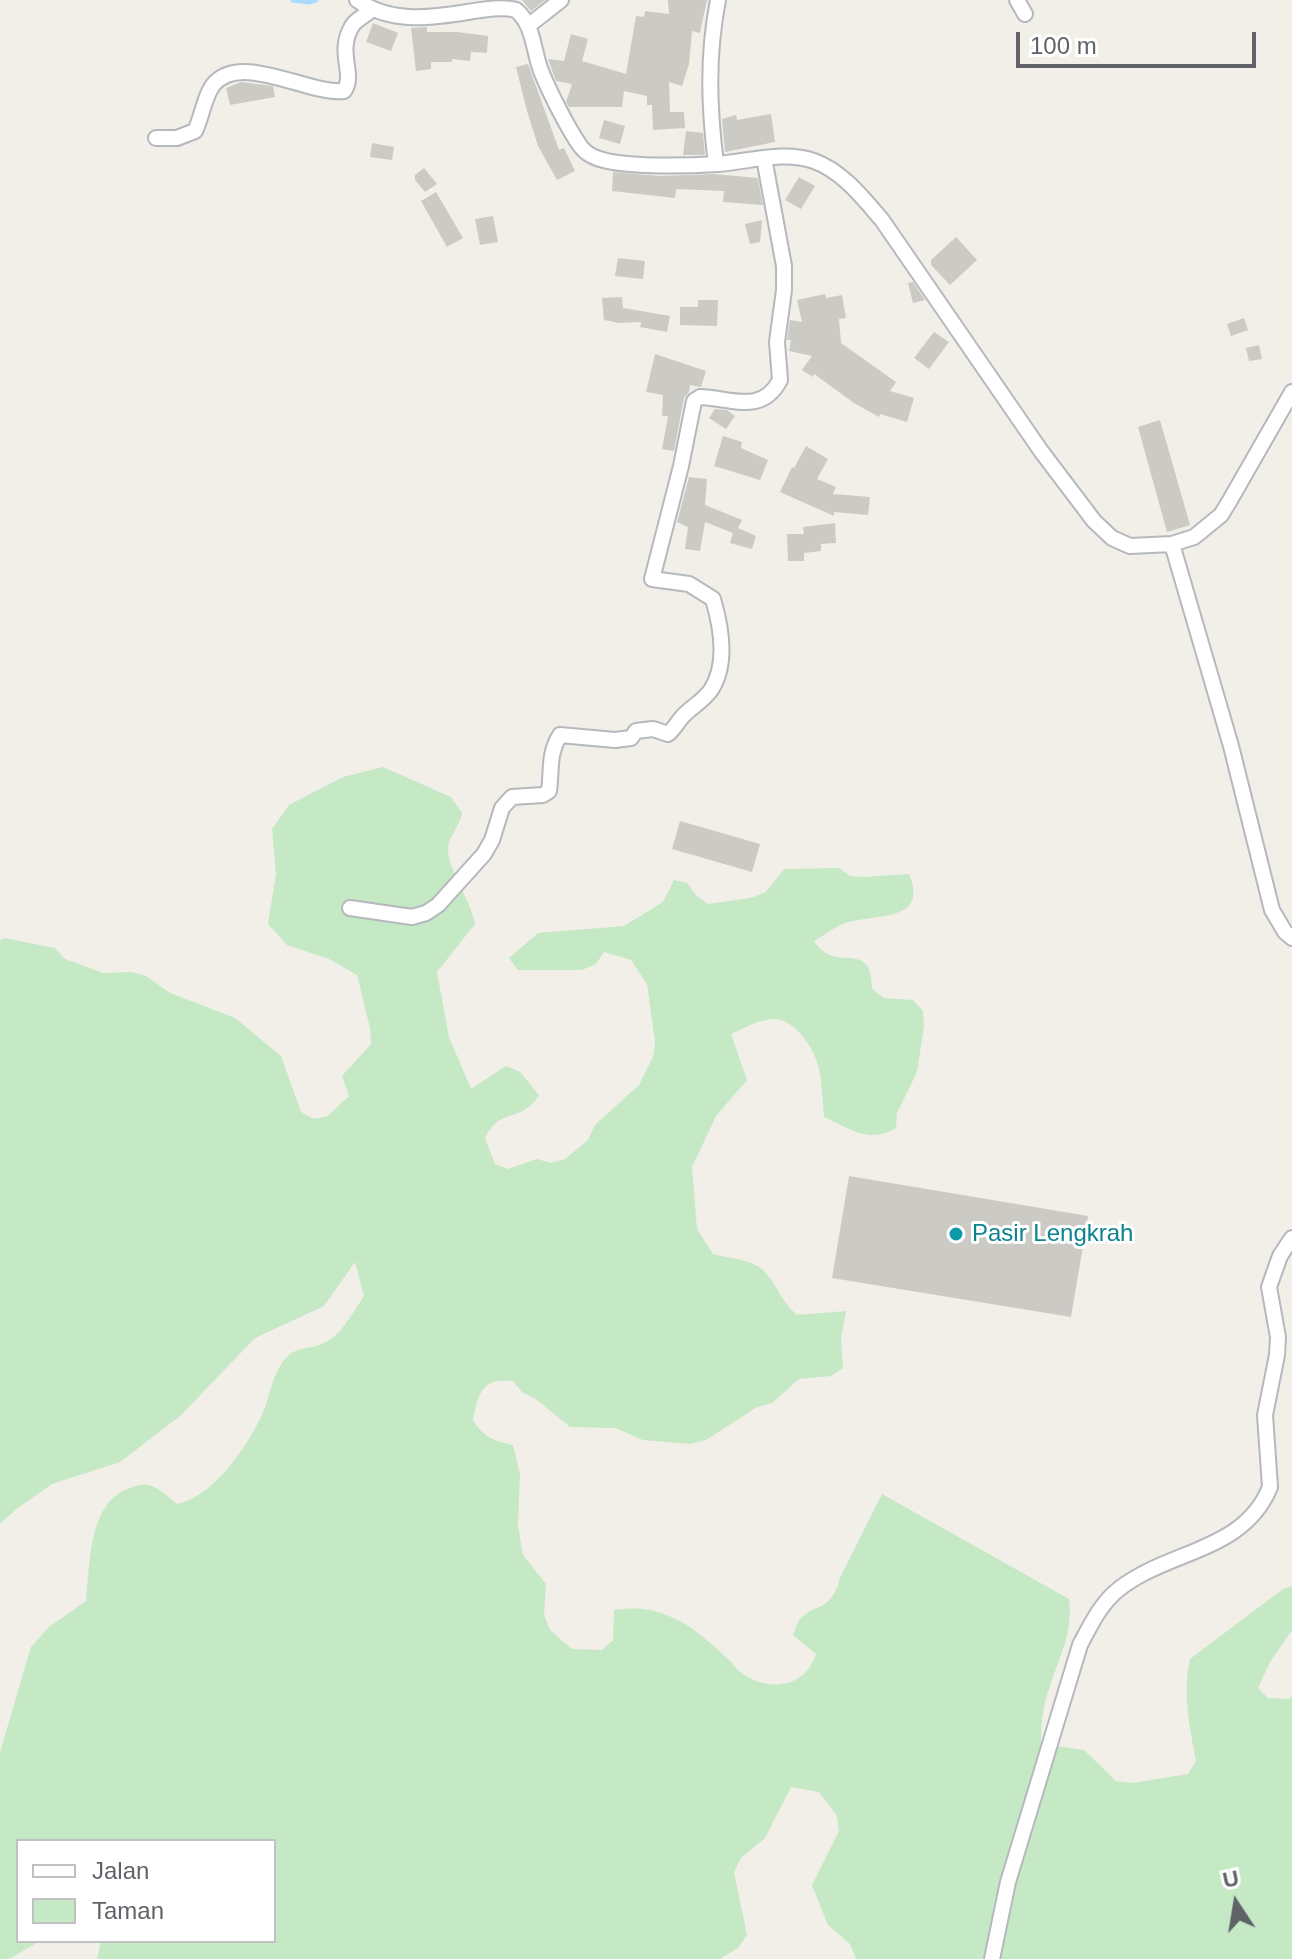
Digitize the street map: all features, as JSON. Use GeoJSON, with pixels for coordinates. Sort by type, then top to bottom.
{"type":"FeatureCollection","features":[{"type":"Feature","properties":{"kind":"street"},"geometry":{"type":"LineString","coordinates":[[357,0],[372,9],[392,14],[422,14],[473,3],[502,3],[519,13],[528,26],[541,71],[581,147],[595,158],[619,162],[716,164],[780,156],[812,160],[832,170],[882,220],[1041,451],[1094,521],[1118,543],[1144,546],[1172,544],[1194,537],[1221,515],[1292,392]]}},
{"type":"Feature","properties":{"kind":"street"},"geometry":{"type":"LineString","coordinates":[[528,26],[561,0]]}},
{"type":"Feature","properties":{"kind":"street"},"geometry":{"type":"LineString","coordinates":[[716,164],[708,74],[718,0]]}},
{"type":"Feature","properties":{"kind":"street"},"geometry":{"type":"LineString","coordinates":[[1017,0],[1025,14]]}},
{"type":"Feature","properties":{"kind":"street"},"geometry":{"type":"LineString","coordinates":[[156,138],[177,138],[195,131],[212,86],[222,78],[233,75],[266,74],[330,93],[344,91],[349,77],[344,48],[353,25],[372,9]]}},
{"type":"Feature","properties":{"kind":"street"},"geometry":{"type":"LineString","coordinates":[[350,908],[412,917],[426,913],[450,895],[484,854],[502,808],[512,797],[543,795],[549,791],[549,762],[560,735],[615,740],[631,738],[636,731],[653,729],[668,734],[713,687],[720,663],[722,628],[713,599],[689,584],[652,579],[696,399],[714,397],[752,403],[771,393],[780,380],[777,342],[784,266],[764,158]]}},
{"type":"Feature","properties":{"kind":"street"},"geometry":{"type":"LineString","coordinates":[[1172,544],[1231,746],[1272,910],[1292,938]]}},
{"type":"Feature","properties":{"kind":"street"},"geometry":{"type":"LineString","coordinates":[[992,1959],[1008,1882],[1080,1645],[1093,1619],[1120,1588],[1154,1568],[1207,1548],[1230,1534],[1259,1509],[1266,1497],[1270,1487],[1265,1415],[1278,1337],[1269,1287],[1280,1256],[1292,1238]]}},
{"type":"Feature","properties":{"kind":"green space"},"geometry":{"type":"Polygon","coordinates":[[[383,767],[451,797],[462,813],[448,845],[449,856],[475,924],[437,972],[449,1037],[471,1089],[506,1066],[520,1072],[539,1095],[525,1109],[497,1122],[485,1138],[495,1164],[508,1169],[537,1159],[551,1163],[565,1159],[588,1140],[595,1125],[639,1085],[653,1057],[655,1042],[647,984],[631,960],[604,952],[596,964],[582,970],[518,970],[509,958],[538,933],[624,926],[663,902],[674,880],[687,883],[708,904],[751,898],[766,892],[784,869],[839,868],[850,876],[865,877],[909,874],[912,901],[905,909],[895,914],[842,924],[814,941],[831,955],[862,961],[871,975],[872,989],[884,998],[913,1000],[923,1011],[924,1026],[917,1072],[897,1113],[896,1128],[886,1133],[868,1135],[824,1117],[819,1069],[811,1049],[791,1025],[779,1020],[767,1020],[731,1034],[747,1080],[716,1116],[692,1167],[697,1229],[713,1254],[745,1261],[762,1269],[797,1315],[846,1311],[841,1339],[843,1368],[831,1376],[799,1379],[772,1403],[757,1407],[706,1440],[690,1444],[643,1440],[615,1428],[570,1427],[536,1399],[522,1392],[513,1381],[494,1382],[483,1389],[473,1420],[490,1437],[513,1445],[520,1474],[518,1526],[523,1555],[546,1584],[544,1615],[550,1630],[572,1649],[602,1650],[613,1640],[614,1610],[650,1610],[691,1628],[741,1672],[756,1681],[777,1685],[797,1679],[805,1673],[816,1654],[793,1635],[798,1622],[832,1597],[882,1494],[1069,1599],[1068,1629],[1046,1699],[1041,1744],[1084,1750],[1116,1781],[1132,1783],[1188,1774],[1196,1761],[1187,1697],[1190,1659],[1283,1589],[1292,1586],[1292,1630],[1270,1662],[1258,1688],[1268,1698],[1289,1699],[1292,1696],[1292,1959],[856,1959],[850,1944],[828,1925],[812,1885],[839,1831],[837,1816],[819,1792],[791,1787],[765,1838],[741,1858],[734,1872],[747,1935],[738,1948],[720,1959],[97,1959],[101,1943],[276,1943],[276,1839],[16,1839],[16,1943],[37,1943],[9,1959],[0,1959],[0,1752],[31,1647],[49,1627],[86,1601],[93,1538],[105,1508],[114,1497],[139,1485],[152,1486],[177,1504],[203,1492],[227,1470],[247,1443],[285,1359],[294,1352],[330,1340],[347,1322],[364,1296],[355,1262],[324,1306],[255,1338],[180,1416],[120,1462],[52,1484],[0,1524],[0,940],[4,938],[55,948],[65,959],[103,973],[132,972],[146,976],[170,993],[235,1018],[281,1056],[301,1112],[314,1119],[328,1116],[349,1096],[342,1076],[371,1044],[370,1028],[357,975],[329,959],[287,945],[268,924],[276,874],[272,829],[289,805],[343,777],[383,767]]]}},
{"type":"Feature","properties":{"kind":"building"},"geometry":{"type":"Polygon","coordinates":[[[522,0],[545,0],[531,11],[522,0]]]}},
{"type":"Feature","properties":{"kind":"building"},"geometry":{"type":"Polygon","coordinates":[[[668,0],[707,0],[700,33],[692,31],[689,64],[682,86],[669,82],[670,112],[684,112],[685,128],[653,130],[652,105],[647,105],[647,96],[624,91],[622,107],[569,107],[566,102],[572,84],[556,81],[548,59],[564,61],[571,34],[588,39],[582,61],[626,74],[636,16],[644,17],[645,11],[669,14],[668,0]]]}},
{"type":"Feature","properties":{"kind":"building"},"geometry":{"type":"Polygon","coordinates":[[[373,23],[398,33],[391,51],[366,42],[373,23]]]}},
{"type":"Feature","properties":{"kind":"building"},"geometry":{"type":"Polygon","coordinates":[[[427,27],[427,32],[488,36],[487,53],[471,52],[470,61],[452,59],[452,62],[431,62],[431,69],[416,71],[411,28],[427,27]]]}},
{"type":"Feature","properties":{"kind":"building"},"geometry":{"type":"Polygon","coordinates":[[[528,64],[559,150],[564,148],[575,171],[557,180],[538,146],[527,111],[516,67],[528,64]]]}},
{"type":"Feature","properties":{"kind":"building"},"geometry":{"type":"Polygon","coordinates":[[[241,82],[273,86],[275,97],[230,105],[226,88],[241,82]]]}},
{"type":"Feature","properties":{"kind":"building"},"geometry":{"type":"Polygon","coordinates":[[[771,114],[775,142],[725,152],[722,119],[736,115],[737,120],[771,114]]]}},
{"type":"Feature","properties":{"kind":"building"},"geometry":{"type":"Polygon","coordinates":[[[604,120],[625,126],[620,144],[599,138],[604,120]]]}},
{"type":"Feature","properties":{"kind":"building"},"geometry":{"type":"Polygon","coordinates":[[[686,131],[703,133],[705,155],[683,155],[686,131]]]}},
{"type":"Feature","properties":{"kind":"building"},"geometry":{"type":"Polygon","coordinates":[[[372,143],[394,147],[392,160],[370,157],[372,143]]]}},
{"type":"Feature","properties":{"kind":"building"},"geometry":{"type":"Polygon","coordinates":[[[424,168],[437,184],[425,192],[415,180],[415,175],[424,168]]]}},
{"type":"Feature","properties":{"kind":"building"},"geometry":{"type":"Polygon","coordinates":[[[613,172],[758,178],[763,205],[723,202],[724,191],[676,189],[675,198],[612,191],[613,172]]]}},
{"type":"Feature","properties":{"kind":"building"},"geometry":{"type":"Polygon","coordinates":[[[799,177],[815,186],[801,209],[785,200],[799,177]]]}},
{"type":"Feature","properties":{"kind":"building"},"geometry":{"type":"Polygon","coordinates":[[[436,192],[463,238],[447,247],[421,201],[436,192]]]}},
{"type":"Feature","properties":{"kind":"building"},"geometry":{"type":"Polygon","coordinates":[[[493,216],[498,242],[480,245],[475,219],[493,216]]]}},
{"type":"Feature","properties":{"kind":"building"},"geometry":{"type":"Polygon","coordinates":[[[762,220],[760,242],[750,244],[745,224],[762,220]]]}},
{"type":"Feature","properties":{"kind":"building"},"geometry":{"type":"Polygon","coordinates":[[[956,237],[977,260],[950,285],[931,265],[931,260],[956,237]]]}},
{"type":"Feature","properties":{"kind":"building"},"geometry":{"type":"Polygon","coordinates":[[[618,258],[645,261],[643,279],[615,276],[618,258]]]}},
{"type":"Feature","properties":{"kind":"building"},"geometry":{"type":"Polygon","coordinates":[[[913,282],[925,300],[913,303],[908,283],[913,282]]]}},
{"type":"Feature","properties":{"kind":"building"},"geometry":{"type":"Polygon","coordinates":[[[825,294],[826,298],[842,295],[846,318],[839,319],[841,343],[896,382],[890,391],[914,398],[907,422],[880,414],[879,417],[854,403],[814,374],[813,377],[802,370],[812,356],[789,351],[790,320],[802,322],[797,300],[825,294]]]}},
{"type":"Feature","properties":{"kind":"building"},"geometry":{"type":"Polygon","coordinates":[[[622,297],[623,308],[670,316],[667,332],[640,327],[641,322],[604,320],[602,298],[622,297]]]}},
{"type":"Feature","properties":{"kind":"building"},"geometry":{"type":"Polygon","coordinates":[[[698,300],[718,300],[717,326],[680,325],[680,307],[698,307],[698,300]]]}},
{"type":"Feature","properties":{"kind":"building"},"geometry":{"type":"Polygon","coordinates":[[[1244,318],[1248,330],[1231,336],[1227,324],[1244,318]]]}},
{"type":"Feature","properties":{"kind":"building"},"geometry":{"type":"Polygon","coordinates":[[[934,332],[949,342],[929,369],[914,358],[934,332]]]}},
{"type":"Feature","properties":{"kind":"building"},"geometry":{"type":"Polygon","coordinates":[[[1259,345],[1262,359],[1249,361],[1246,348],[1259,345]]]}},
{"type":"Feature","properties":{"kind":"building"},"geometry":{"type":"Polygon","coordinates":[[[655,354],[706,371],[701,387],[690,385],[684,398],[674,451],[662,449],[668,416],[662,416],[663,395],[646,392],[655,354]]]}},
{"type":"Feature","properties":{"kind":"building"},"geometry":{"type":"Polygon","coordinates":[[[715,409],[727,410],[735,416],[726,429],[709,418],[715,409]]]}},
{"type":"Feature","properties":{"kind":"building"},"geometry":{"type":"Polygon","coordinates":[[[1160,420],[1190,525],[1167,532],[1138,427],[1160,420]]]}},
{"type":"Feature","properties":{"kind":"building"},"geometry":{"type":"Polygon","coordinates":[[[723,436],[742,442],[741,448],[768,460],[760,480],[714,466],[723,436]]]}},
{"type":"Feature","properties":{"kind":"building"},"geometry":{"type":"Polygon","coordinates":[[[806,446],[828,459],[817,479],[836,487],[833,494],[870,497],[868,515],[834,512],[834,516],[780,492],[806,446]]]}},
{"type":"Feature","properties":{"kind":"building"},"geometry":{"type":"Polygon","coordinates":[[[689,477],[707,479],[705,505],[742,520],[738,528],[756,536],[752,549],[730,543],[733,533],[705,522],[700,551],[685,549],[688,527],[677,522],[689,477]]]}},
{"type":"Feature","properties":{"kind":"building"},"geometry":{"type":"Polygon","coordinates":[[[835,523],[836,543],[821,544],[821,551],[804,553],[804,561],[788,561],[787,534],[804,534],[803,527],[835,523]]]}},
{"type":"Feature","properties":{"kind":"building"},"geometry":{"type":"Polygon","coordinates":[[[680,821],[760,844],[752,872],[672,849],[680,821]]]}},
{"type":"Feature","properties":{"kind":"building"},"geometry":{"type":"Polygon","coordinates":[[[849,1176],[1088,1216],[1071,1317],[832,1278],[849,1176]]]}},
{"type":"Feature","properties":{"kind":"waterway"},"geometry":{"type":"LineString","coordinates":[[293,0],[316,0]]}},
{"type":"Feature","properties":{"kind":"place","name":"Pasir Lengkrah"},"geometry":{"type":"Point","coordinates":[956,1234]}}]}
